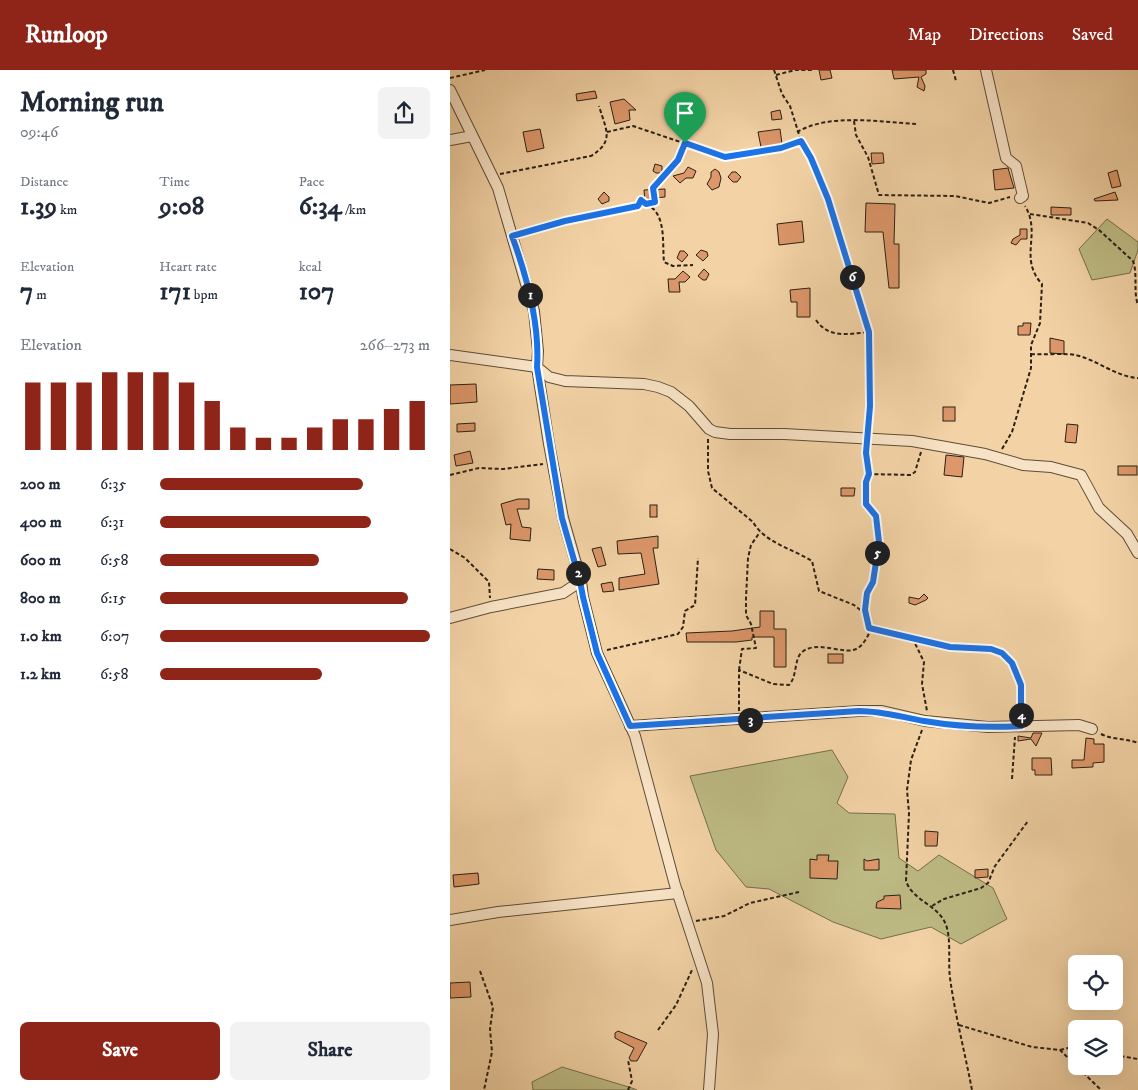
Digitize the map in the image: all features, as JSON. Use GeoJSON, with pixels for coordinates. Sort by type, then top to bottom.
{"type":"FeatureCollection","features":[{"type":"Feature","properties":{"kind":"street"},"geometry":{"type":"LineString","coordinates":[[986,70],[1006,158],[1016,166],[1023,196],[1020,198]]}},
{"type":"Feature","properties":{"kind":"street"},"geometry":{"type":"LineString","coordinates":[[450,90],[501,196],[534,311],[538,351],[537,367],[562,518],[580,581],[597,653],[630,726],[655,804],[678,893],[689,922],[707,983],[713,1034],[709,1090]]}},
{"type":"Feature","properties":{"kind":"street"},"geometry":{"type":"LineString","coordinates":[[450,140],[472,136]]}},
{"type":"Feature","properties":{"kind":"street"},"geometry":{"type":"LineString","coordinates":[[450,355],[537,367],[544,374],[556,380],[644,384],[658,387],[671,392],[689,406],[708,429],[730,434],[867,438],[924,443],[998,457],[1023,465],[1051,467],[1079,473],[1099,508],[1127,534],[1138,553]]}},
{"type":"Feature","properties":{"kind":"street"},"geometry":{"type":"LineString","coordinates":[[450,618],[491,607],[563,593],[580,581]]}},
{"type":"Feature","properties":{"kind":"street"},"geometry":{"type":"LineString","coordinates":[[630,726],[699,720],[739,720],[882,711],[925,721],[1018,726],[1079,725],[1092,730]]}},
{"type":"Feature","properties":{"kind":"street"},"geometry":{"type":"LineString","coordinates":[[450,920],[498,912],[678,893]]}},
{"type":"Feature","properties":{"kind":"path"},"geometry":{"type":"LineString","coordinates":[[450,78],[485,70]]}},
{"type":"Feature","properties":{"kind":"path"},"geometry":{"type":"LineString","coordinates":[[774,70],[782,94],[790,106],[797,132],[811,158],[828,199],[869,332],[870,406],[866,453],[869,474],[866,482],[866,504],[876,516],[879,542],[873,582],[867,593],[864,614],[871,629],[950,647],[991,649],[1002,653],[1012,663],[1021,685],[1012,779]]}},
{"type":"Feature","properties":{"kind":"path"},"geometry":{"type":"LineString","coordinates":[[776,76],[794,70],[813,70]]}},
{"type":"Feature","properties":{"kind":"path"},"geometry":{"type":"LineString","coordinates":[[953,70],[956,81]]}},
{"type":"Feature","properties":{"kind":"path"},"geometry":{"type":"LineString","coordinates":[[488,172],[499,174],[591,156],[602,149],[607,141],[607,132],[599,106]]}},
{"type":"Feature","properties":{"kind":"path"},"geometry":{"type":"LineString","coordinates":[[646,204],[655,202],[653,188],[678,160],[685,143],[680,117]]}},
{"type":"Feature","properties":{"kind":"path"},"geometry":{"type":"LineString","coordinates":[[797,132],[804,128],[826,123],[854,121],[916,124]]}},
{"type":"Feature","properties":{"kind":"path"},"geometry":{"type":"LineString","coordinates":[[854,121],[856,135],[868,157],[874,181],[879,195],[882,197],[908,194],[956,196],[989,203],[1013,196],[1020,198],[1030,214],[1032,239],[1030,264],[1032,271],[1042,284],[1040,323],[1033,337],[1031,368],[1012,432],[998,457]]}},
{"type":"Feature","properties":{"kind":"path"},"geometry":{"type":"LineString","coordinates":[[607,132],[633,126],[725,157],[781,148],[801,141]]}},
{"type":"Feature","properties":{"kind":"path"},"geometry":{"type":"LineString","coordinates":[[512,236],[565,221],[638,206],[641,200],[653,207],[662,224],[664,262],[673,266],[693,265]]}},
{"type":"Feature","properties":{"kind":"path"},"geometry":{"type":"LineString","coordinates":[[1030,214],[1088,223],[1099,230],[1133,261],[1136,267],[1135,298],[1138,305]]}},
{"type":"Feature","properties":{"kind":"path"},"geometry":{"type":"LineString","coordinates":[[816,320],[822,328],[831,334],[869,332]]}},
{"type":"Feature","properties":{"kind":"path"},"geometry":{"type":"LineString","coordinates":[[1031,354],[1071,354],[1109,367],[1129,378],[1138,378]]}},
{"type":"Feature","properties":{"kind":"path"},"geometry":{"type":"LineString","coordinates":[[708,429],[708,471],[712,488],[753,522],[760,532],[812,561],[819,591],[854,605],[864,614]]}},
{"type":"Feature","properties":{"kind":"path"},"geometry":{"type":"LineString","coordinates":[[869,474],[911,475],[915,472],[924,443]]}},
{"type":"Feature","properties":{"kind":"path"},"geometry":{"type":"LineString","coordinates":[[450,475],[479,468],[502,469],[553,463]]}},
{"type":"Feature","properties":{"kind":"path"},"geometry":{"type":"LineString","coordinates":[[739,720],[739,670],[742,649],[756,648],[751,624],[746,616],[748,558],[751,545],[760,532]]}},
{"type":"Feature","properties":{"kind":"path"},"geometry":{"type":"LineString","coordinates":[[450,549],[465,558],[489,582],[491,607]]}},
{"type":"Feature","properties":{"kind":"path"},"geometry":{"type":"LineString","coordinates":[[597,653],[678,634],[684,627],[685,611],[695,605],[698,558]]}},
{"type":"Feature","properties":{"kind":"path"},"geometry":{"type":"LineString","coordinates":[[739,670],[773,684],[789,685],[800,654],[808,649],[825,647],[850,651],[858,649],[871,629]]}},
{"type":"Feature","properties":{"kind":"path"},"geometry":{"type":"LineString","coordinates":[[913,639],[924,662],[922,684],[928,709],[909,769],[906,881],[910,891],[932,906],[944,921],[948,930],[950,977],[972,1090]]}},
{"type":"Feature","properties":{"kind":"path"},"geometry":{"type":"LineString","coordinates":[[1092,730],[1112,738],[1123,737],[1138,743]]}},
{"type":"Feature","properties":{"kind":"path"},"geometry":{"type":"LineString","coordinates":[[932,906],[944,899],[981,888],[988,883],[995,866],[1028,821]]}},
{"type":"Feature","properties":{"kind":"path"},"geometry":{"type":"LineString","coordinates":[[689,922],[707,921],[724,916],[750,903],[799,892]]}},
{"type":"Feature","properties":{"kind":"path"},"geometry":{"type":"LineString","coordinates":[[658,1030],[676,1005],[685,983],[696,964],[701,963]]}},
{"type":"Feature","properties":{"kind":"path"},"geometry":{"type":"LineString","coordinates":[[480,971],[493,1008],[490,1029],[492,1052],[484,1090]]}},
{"type":"Feature","properties":{"kind":"path"},"geometry":{"type":"LineString","coordinates":[[959,1025],[1032,1047],[1060,1050],[1068,1048]]}},
{"type":"Feature","properties":{"kind":"path"},"geometry":{"type":"LineString","coordinates":[[1060,1050],[1101,1090]]}},
{"type":"Feature","properties":{"kind":"path"},"geometry":{"type":"LineString","coordinates":[[1123,1056],[1138,1059]]}},
{"type":"Feature","properties":{"kind":"path"},"geometry":{"type":"LineString","coordinates":[[628,1060],[632,1081],[628,1090]]}},
{"type":"Feature","properties":{"kind":"shaded area"},"geometry":{"type":"Polygon","coordinates":[[[1107,219],[1138,242],[1138,250],[1130,273],[1092,280],[1079,249],[1107,219]]]}},
{"type":"Feature","properties":{"kind":"shaded area"},"geometry":{"type":"Polygon","coordinates":[[[832,750],[848,777],[837,803],[849,813],[895,814],[899,858],[918,871],[939,855],[993,888],[1007,919],[961,944],[931,927],[881,939],[833,922],[769,889],[746,887],[716,850],[690,776],[832,750]]]}},
{"type":"Feature","properties":{"kind":"shaded area"},"geometry":{"type":"Polygon","coordinates":[[[562,1067],[637,1090],[533,1090],[532,1082],[562,1067]]]}},
{"type":"Feature","properties":{"kind":"building"},"geometry":{"type":"Polygon","coordinates":[[[819,70],[830,70],[832,78],[821,80],[819,70]]]}},
{"type":"Feature","properties":{"kind":"building"},"geometry":{"type":"Polygon","coordinates":[[[892,70],[926,70],[926,74],[921,77],[925,86],[924,91],[917,87],[919,77],[894,79],[892,70]]]}},
{"type":"Feature","properties":{"kind":"building"},"geometry":{"type":"Polygon","coordinates":[[[595,91],[597,98],[577,101],[576,94],[595,91]]]}},
{"type":"Feature","properties":{"kind":"building"},"geometry":{"type":"Polygon","coordinates":[[[624,99],[636,110],[629,110],[630,120],[615,124],[610,102],[624,99]]]}},
{"type":"Feature","properties":{"kind":"building"},"geometry":{"type":"Polygon","coordinates":[[[687,99],[688,110],[671,111],[671,100],[687,99]]]}},
{"type":"Feature","properties":{"kind":"building"},"geometry":{"type":"Polygon","coordinates":[[[780,110],[782,119],[772,120],[771,112],[780,110]]]}},
{"type":"Feature","properties":{"kind":"building"},"geometry":{"type":"Polygon","coordinates":[[[540,129],[544,148],[527,152],[523,132],[540,129]]]}},
{"type":"Feature","properties":{"kind":"building"},"geometry":{"type":"Polygon","coordinates":[[[780,129],[782,144],[761,147],[758,132],[780,129]]]}},
{"type":"Feature","properties":{"kind":"building"},"geometry":{"type":"Polygon","coordinates":[[[871,153],[883,153],[884,163],[872,164],[871,153]]]}},
{"type":"Feature","properties":{"kind":"building"},"geometry":{"type":"Polygon","coordinates":[[[655,164],[662,166],[662,173],[653,171],[655,164]]]}},
{"type":"Feature","properties":{"kind":"building"},"geometry":{"type":"Polygon","coordinates":[[[688,167],[696,171],[693,178],[686,178],[680,183],[673,176],[684,173],[688,167]]]}},
{"type":"Feature","properties":{"kind":"building"},"geometry":{"type":"Polygon","coordinates":[[[1008,168],[1014,188],[995,190],[993,170],[1008,168]]]}},
{"type":"Feature","properties":{"kind":"building"},"geometry":{"type":"Polygon","coordinates":[[[715,169],[719,172],[721,178],[719,187],[712,190],[707,184],[711,177],[711,172],[715,169]]]}},
{"type":"Feature","properties":{"kind":"building"},"geometry":{"type":"Polygon","coordinates":[[[1117,170],[1121,186],[1112,188],[1108,173],[1117,170]]]}},
{"type":"Feature","properties":{"kind":"building"},"geometry":{"type":"Polygon","coordinates":[[[732,172],[736,172],[741,177],[737,182],[733,182],[728,177],[732,172]]]}},
{"type":"Feature","properties":{"kind":"building"},"geometry":{"type":"Polygon","coordinates":[[[665,189],[665,197],[653,198],[653,202],[645,202],[644,190],[665,189]]]}},
{"type":"Feature","properties":{"kind":"building"},"geometry":{"type":"Polygon","coordinates":[[[604,192],[609,197],[609,201],[602,204],[598,199],[604,192]]]}},
{"type":"Feature","properties":{"kind":"building"},"geometry":{"type":"Polygon","coordinates":[[[1115,192],[1118,200],[1095,201],[1094,199],[1115,192]]]}},
{"type":"Feature","properties":{"kind":"building"},"geometry":{"type":"Polygon","coordinates":[[[866,203],[895,204],[894,244],[899,244],[899,288],[889,288],[883,232],[865,232],[866,203]]]}},
{"type":"Feature","properties":{"kind":"building"},"geometry":{"type":"Polygon","coordinates":[[[1051,207],[1071,208],[1071,215],[1051,215],[1051,207]]]}},
{"type":"Feature","properties":{"kind":"building"},"geometry":{"type":"Polygon","coordinates":[[[802,221],[804,242],[779,245],[777,224],[802,221]]]}},
{"type":"Feature","properties":{"kind":"building"},"geometry":{"type":"Polygon","coordinates":[[[1020,229],[1027,229],[1027,239],[1021,239],[1016,245],[1011,243],[1013,239],[1020,235],[1020,229]]]}},
{"type":"Feature","properties":{"kind":"building"},"geometry":{"type":"Polygon","coordinates":[[[701,250],[707,252],[708,256],[703,261],[696,255],[701,250]]]}},
{"type":"Feature","properties":{"kind":"building"},"geometry":{"type":"Polygon","coordinates":[[[680,251],[684,251],[688,255],[682,262],[677,258],[680,251]]]}},
{"type":"Feature","properties":{"kind":"building"},"geometry":{"type":"Polygon","coordinates":[[[704,269],[709,274],[706,280],[698,276],[704,269]]]}},
{"type":"Feature","properties":{"kind":"building"},"geometry":{"type":"Polygon","coordinates":[[[683,271],[690,277],[685,282],[679,282],[680,292],[669,292],[668,279],[675,279],[683,271]]]}},
{"type":"Feature","properties":{"kind":"building"},"geometry":{"type":"Polygon","coordinates":[[[810,288],[810,317],[797,317],[797,302],[791,302],[790,290],[810,288]]]}},
{"type":"Feature","properties":{"kind":"building"},"geometry":{"type":"Polygon","coordinates":[[[1023,323],[1031,323],[1030,335],[1018,335],[1018,326],[1023,326],[1023,323]]]}},
{"type":"Feature","properties":{"kind":"building"},"geometry":{"type":"Polygon","coordinates":[[[1050,338],[1064,341],[1064,354],[1050,353],[1050,338]]]}},
{"type":"Feature","properties":{"kind":"building"},"geometry":{"type":"Polygon","coordinates":[[[476,384],[477,402],[450,404],[450,385],[476,384]]]}},
{"type":"Feature","properties":{"kind":"building"},"geometry":{"type":"Polygon","coordinates":[[[943,407],[955,407],[955,421],[943,421],[943,407]]]}},
{"type":"Feature","properties":{"kind":"building"},"geometry":{"type":"Polygon","coordinates":[[[475,423],[475,431],[457,432],[457,424],[475,423]]]}},
{"type":"Feature","properties":{"kind":"building"},"geometry":{"type":"Polygon","coordinates":[[[1067,424],[1078,425],[1076,443],[1065,442],[1067,424]]]}},
{"type":"Feature","properties":{"kind":"building"},"geometry":{"type":"Polygon","coordinates":[[[470,451],[473,463],[456,466],[454,455],[470,451]]]}},
{"type":"Feature","properties":{"kind":"building"},"geometry":{"type":"Polygon","coordinates":[[[946,455],[964,457],[962,477],[944,475],[946,455]]]}},
{"type":"Feature","properties":{"kind":"building"},"geometry":{"type":"Polygon","coordinates":[[[1118,466],[1137,466],[1137,475],[1118,475],[1118,466]]]}},
{"type":"Feature","properties":{"kind":"building"},"geometry":{"type":"Polygon","coordinates":[[[841,488],[855,488],[854,496],[841,496],[841,488]]]}},
{"type":"Feature","properties":{"kind":"building"},"geometry":{"type":"Polygon","coordinates":[[[518,499],[529,499],[529,509],[517,509],[522,527],[531,528],[530,541],[510,539],[511,524],[506,525],[501,504],[518,499]]]}},
{"type":"Feature","properties":{"kind":"building"},"geometry":{"type":"Polygon","coordinates":[[[650,505],[657,505],[657,517],[650,517],[650,505]]]}},
{"type":"Feature","properties":{"kind":"building"},"geometry":{"type":"Polygon","coordinates":[[[658,536],[658,548],[653,548],[659,584],[619,590],[619,578],[645,574],[641,553],[618,554],[617,541],[658,536]]]}},
{"type":"Feature","properties":{"kind":"building"},"geometry":{"type":"Polygon","coordinates":[[[601,547],[606,565],[598,567],[592,549],[601,547]]]}},
{"type":"Feature","properties":{"kind":"building"},"geometry":{"type":"Polygon","coordinates":[[[538,569],[554,570],[554,580],[537,579],[538,569]]]}},
{"type":"Feature","properties":{"kind":"building"},"geometry":{"type":"Polygon","coordinates":[[[612,582],[614,591],[603,592],[601,584],[612,582]]]}},
{"type":"Feature","properties":{"kind":"building"},"geometry":{"type":"Polygon","coordinates":[[[924,594],[928,598],[926,600],[915,605],[909,603],[909,597],[919,599],[924,594]]]}},
{"type":"Feature","properties":{"kind":"building"},"geometry":{"type":"Polygon","coordinates":[[[760,611],[774,611],[774,629],[786,629],[786,667],[774,667],[774,637],[752,637],[752,640],[736,642],[687,642],[686,633],[732,631],[760,627],[760,611]]]}},
{"type":"Feature","properties":{"kind":"building"},"geometry":{"type":"Polygon","coordinates":[[[828,654],[843,654],[843,663],[828,663],[828,654]]]}},
{"type":"Feature","properties":{"kind":"building"},"geometry":{"type":"Polygon","coordinates":[[[1033,733],[1042,733],[1036,746],[1031,739],[1018,741],[1018,736],[1031,738],[1033,733]]]}},
{"type":"Feature","properties":{"kind":"building"},"geometry":{"type":"Polygon","coordinates":[[[1086,738],[1094,739],[1094,744],[1104,744],[1104,762],[1093,763],[1093,767],[1072,768],[1072,760],[1084,760],[1086,738]]]}},
{"type":"Feature","properties":{"kind":"building"},"geometry":{"type":"Polygon","coordinates":[[[1032,758],[1051,758],[1052,775],[1035,775],[1035,770],[1032,770],[1032,758]]]}},
{"type":"Feature","properties":{"kind":"building"},"geometry":{"type":"Polygon","coordinates":[[[925,831],[938,832],[937,846],[925,846],[925,831]]]}},
{"type":"Feature","properties":{"kind":"building"},"geometry":{"type":"Polygon","coordinates":[[[817,855],[829,855],[828,861],[838,861],[837,879],[810,878],[810,859],[817,860],[817,855]]]}},
{"type":"Feature","properties":{"kind":"building"},"geometry":{"type":"Polygon","coordinates":[[[864,859],[867,861],[879,859],[879,870],[864,870],[864,859]]]}},
{"type":"Feature","properties":{"kind":"building"},"geometry":{"type":"Polygon","coordinates":[[[988,869],[988,877],[975,878],[975,870],[988,869]]]}},
{"type":"Feature","properties":{"kind":"building"},"geometry":{"type":"Polygon","coordinates":[[[478,873],[479,884],[454,887],[453,875],[478,873]]]}},
{"type":"Feature","properties":{"kind":"building"},"geometry":{"type":"Polygon","coordinates":[[[900,895],[901,909],[876,908],[877,902],[884,899],[884,896],[900,895]]]}},
{"type":"Feature","properties":{"kind":"building"},"geometry":{"type":"Polygon","coordinates":[[[470,982],[471,997],[450,998],[450,983],[470,982]]]}},
{"type":"Feature","properties":{"kind":"building"},"geometry":{"type":"Polygon","coordinates":[[[618,1031],[647,1043],[637,1061],[631,1061],[629,1058],[634,1048],[615,1038],[615,1033],[618,1031]]]}},
{"type":"Feature","properties":{"kind":"route"},"geometry":{"type":"LineString","coordinates":[[801,141],[811,158],[840,233],[869,332],[870,406],[866,453],[869,474],[866,482],[866,504],[876,516],[879,542],[873,582],[867,593],[864,616],[869,628],[873,630],[886,631],[950,647],[991,649],[1002,653],[1012,663],[1021,685],[1021,726],[988,727],[925,721],[882,711],[859,711],[630,726],[597,653],[574,556],[562,518],[548,444],[537,367],[538,351],[534,311],[512,236],[565,221],[638,206],[641,200],[646,204],[655,202],[653,188],[678,160],[685,143],[725,157],[748,155],[781,148],[801,141]]}}]}
